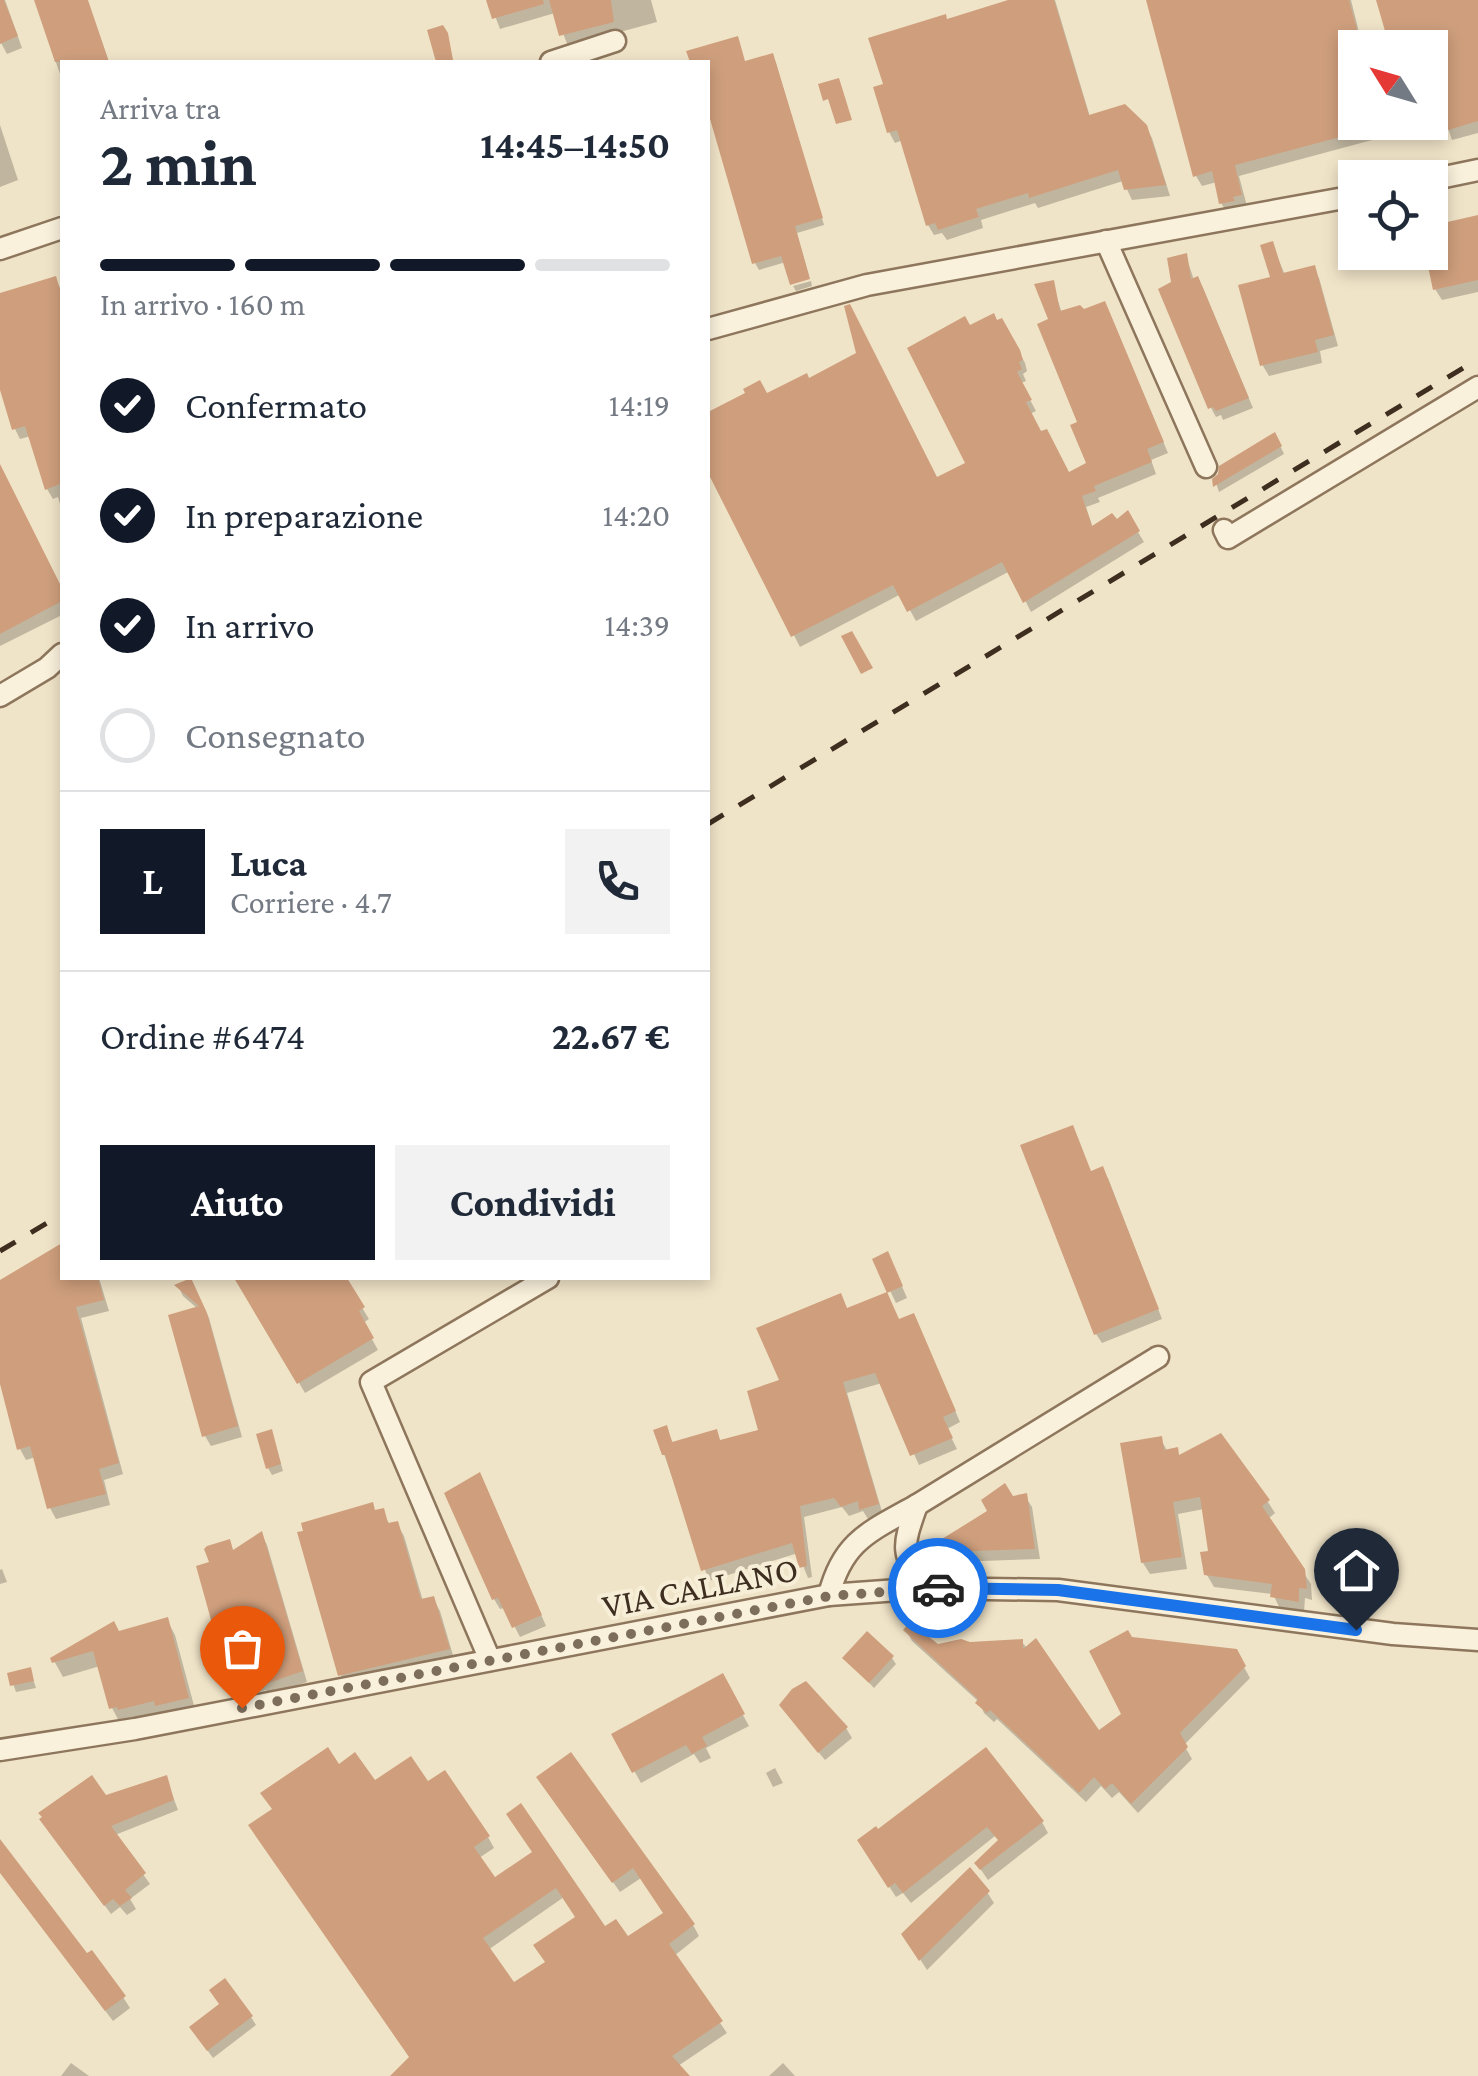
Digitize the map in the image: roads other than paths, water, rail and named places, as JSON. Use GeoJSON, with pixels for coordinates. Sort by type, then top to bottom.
{"type":"FeatureCollection","features":[{"type":"Feature","properties":{"kind":"street"},"geometry":{"type":"LineString","coordinates":[[557,60],[615,41]]}},
{"type":"Feature","properties":{"kind":"street"},"geometry":{"type":"LineString","coordinates":[[1448,176],[1478,170]]}},
{"type":"Feature","properties":{"kind":"street"},"geometry":{"type":"LineString","coordinates":[[710,328],[867,286],[1338,199]]}},
{"type":"Feature","properties":{"kind":"street"},"geometry":{"type":"LineString","coordinates":[[0,250],[60,229]]}},
{"type":"Feature","properties":{"kind":"street"},"geometry":{"type":"LineString","coordinates":[[1106,241],[1206,467]]}},
{"type":"Feature","properties":{"kind":"street"},"geometry":{"type":"LineString","coordinates":[[1224,530],[1228,538],[1478,387]]}},
{"type":"Feature","properties":{"kind":"street"},"geometry":{"type":"LineString","coordinates":[[0,696],[60,656]]}},
{"type":"Feature","properties":{"kind":"street"},"geometry":{"type":"LineString","coordinates":[[490,1660],[371,1382],[545,1280]]}},
{"type":"Feature","properties":{"kind":"street"},"geometry":{"type":"LineString","coordinates":[[830,1596],[835,1572],[858,1541],[1158,1357]]}},
{"type":"Feature","properties":{"kind":"street"},"geometry":{"type":"LineString","coordinates":[[917,1505],[904,1552],[926,1588]]}},
{"type":"Feature","properties":{"kind":"street","name":"VIA CALLANO"},"geometry":{"type":"LineString","coordinates":[[0,1750],[136,1729],[830,1596],[926,1588],[1058,1590],[1473,1644]]}},
{"type":"Feature","properties":{"kind":"railway"},"geometry":{"type":"LineString","coordinates":[[710,823],[1478,359]]}},
{"type":"Feature","properties":{"kind":"railway"},"geometry":{"type":"LineString","coordinates":[[0,1251],[60,1215]]}}]}
